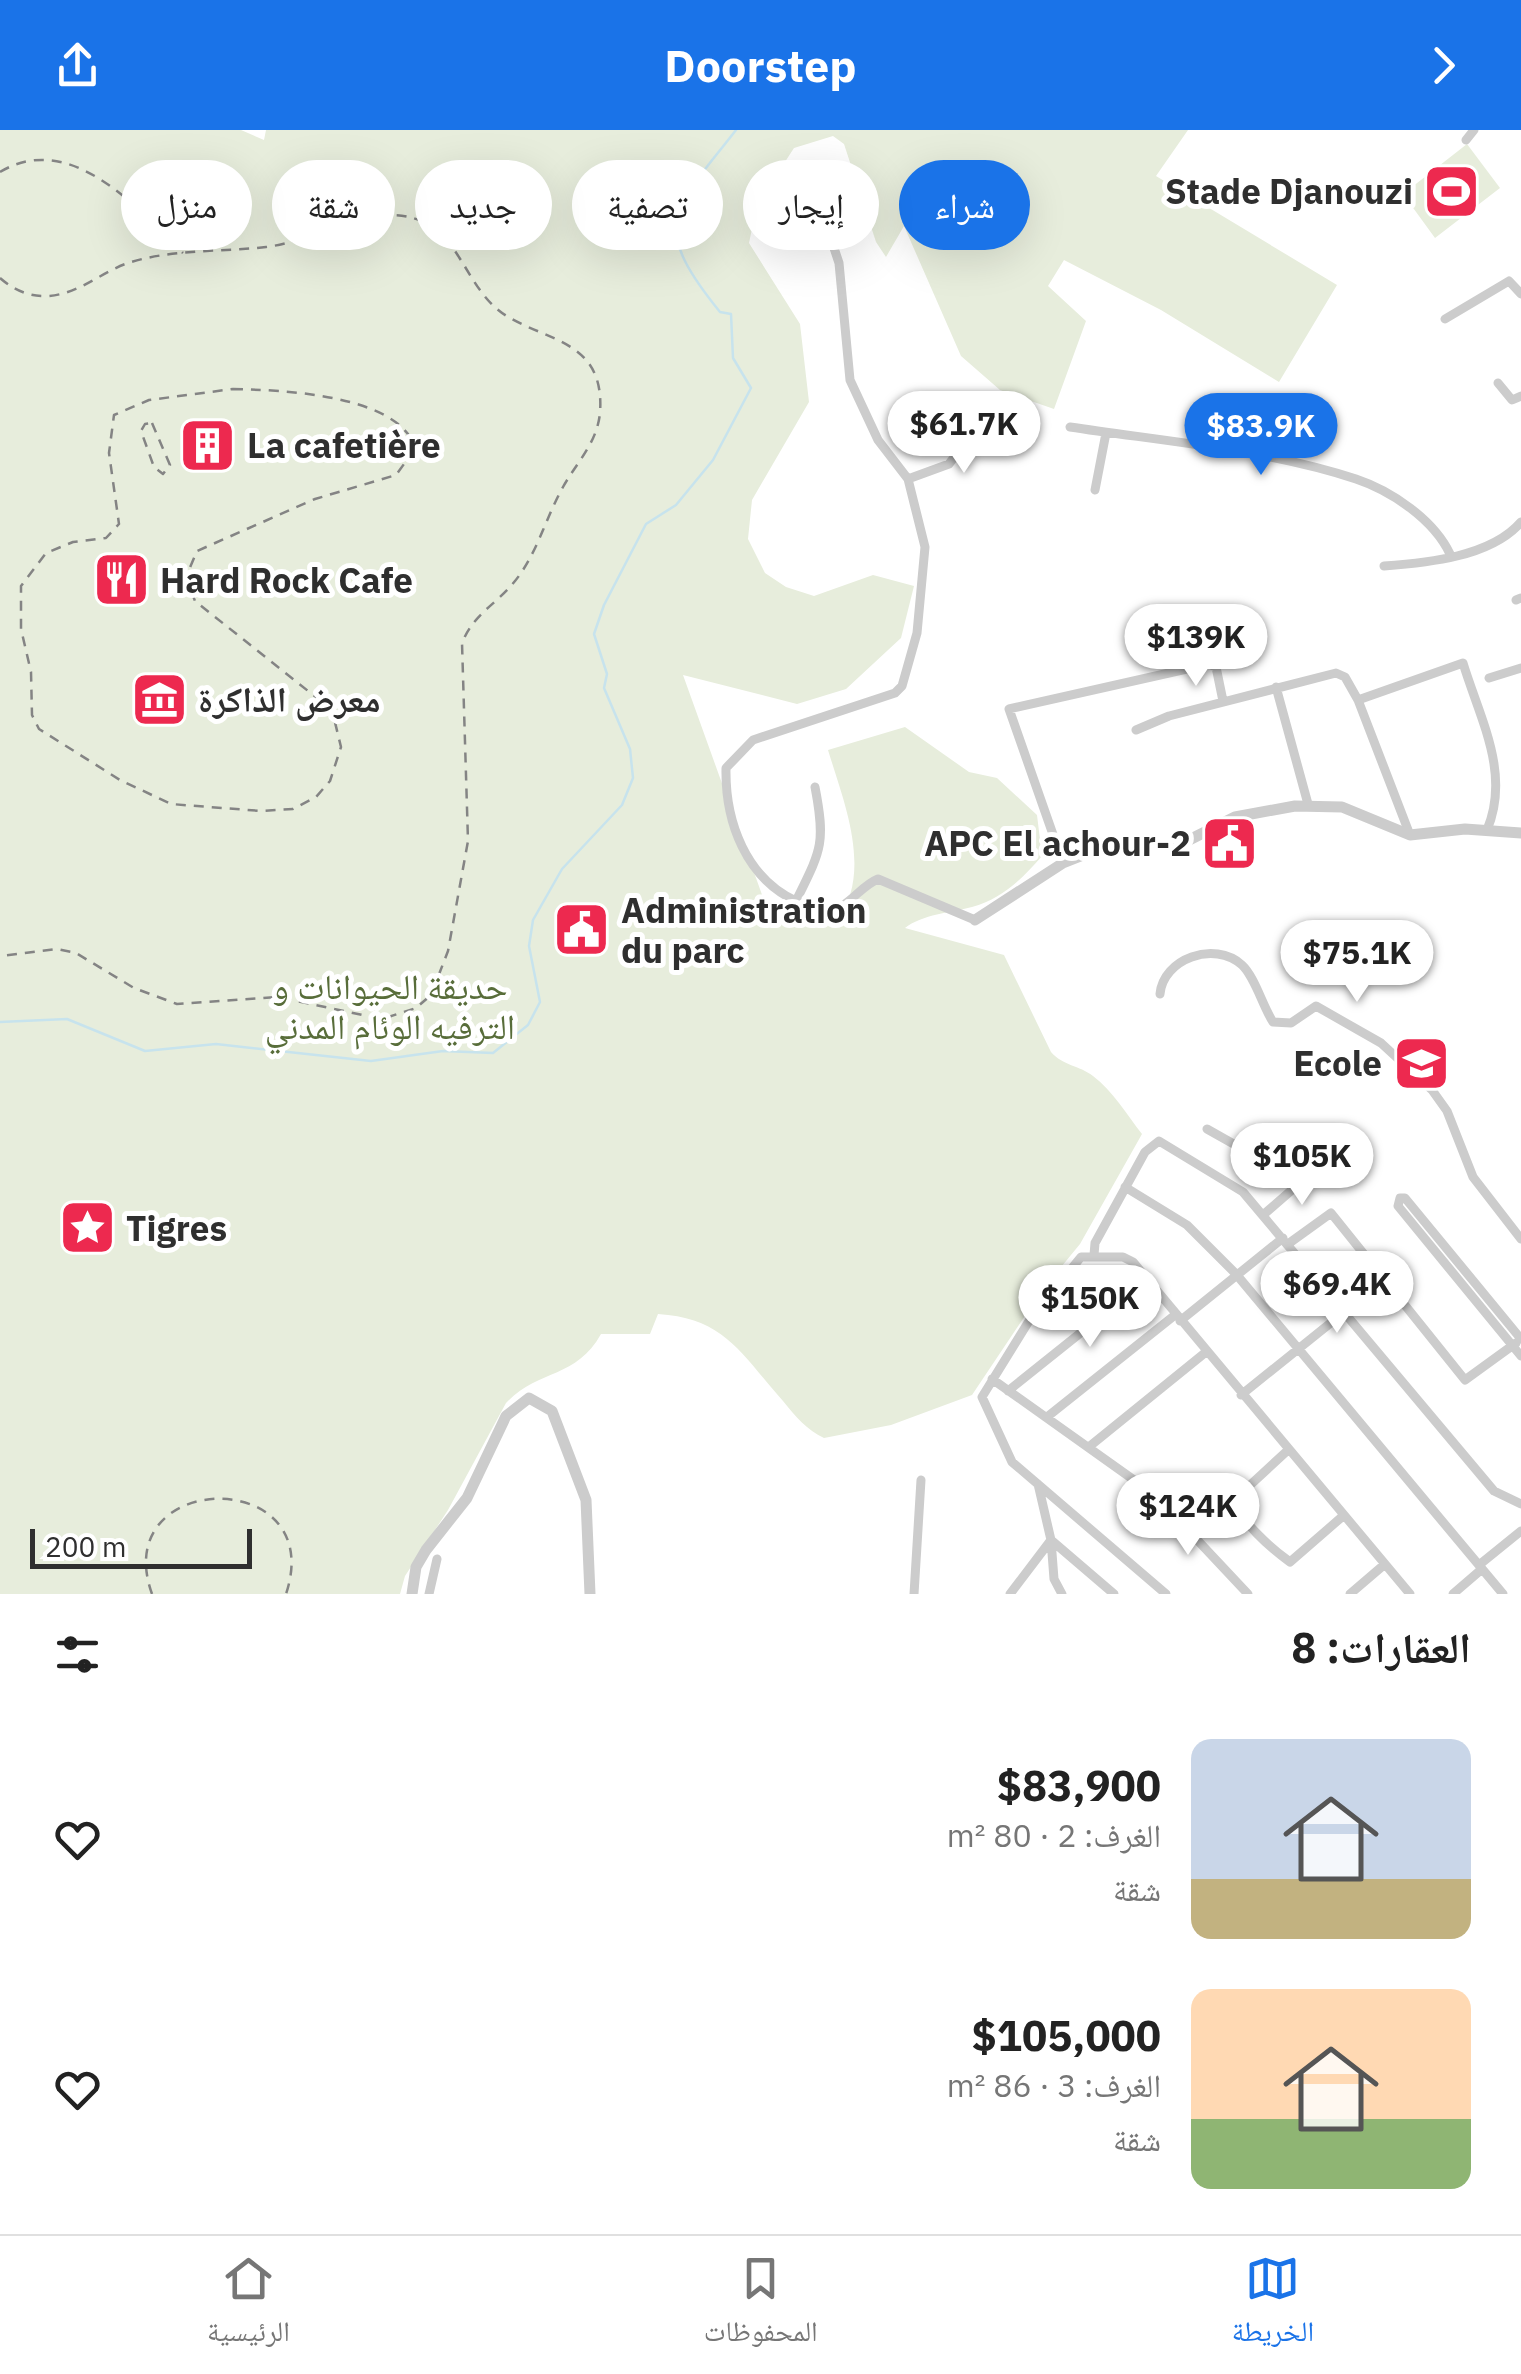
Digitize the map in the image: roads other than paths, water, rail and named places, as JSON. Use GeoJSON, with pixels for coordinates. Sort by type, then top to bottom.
{"type":"FeatureCollection","features":[{"type":"Feature","properties":{"kind":"street"},"geometry":{"type":"LineString","coordinates":[[1466,140],[1474,130]]}},
{"type":"Feature","properties":{"kind":"street"},"geometry":{"type":"LineString","coordinates":[[835,250],[840,263],[850,380],[878,440],[908,479],[925,554],[917,633],[902,686],[895,693],[753,740],[726,768],[726,786],[739,840],[757,876],[815,910],[838,908],[878,879],[974,920],[1063,863],[1102,848],[1182,843],[1235,817],[1308,804],[1342,807],[1410,835],[1487,830],[1521,833]]}},
{"type":"Feature","properties":{"kind":"street"},"geometry":{"type":"LineString","coordinates":[[1445,319],[1509,281],[1521,294]]}},
{"type":"Feature","properties":{"kind":"street"},"geometry":{"type":"LineString","coordinates":[[1498,383],[1512,400],[1521,396]]}},
{"type":"Feature","properties":{"kind":"street"},"geometry":{"type":"LineString","coordinates":[[908,479],[949,464],[984,418]]}},
{"type":"Feature","properties":{"kind":"street"},"geometry":{"type":"LineString","coordinates":[[1070,427],[1293,464],[1358,480],[1422,518],[1450,554]]}},
{"type":"Feature","properties":{"kind":"street"},"geometry":{"type":"LineString","coordinates":[[1095,490],[1106,433]]}},
{"type":"Feature","properties":{"kind":"street"},"geometry":{"type":"LineString","coordinates":[[1384,566],[1417,564],[1498,541],[1521,522]]}},
{"type":"Feature","properties":{"kind":"street"},"geometry":{"type":"LineString","coordinates":[[1358,700],[1462,662],[1496,767],[1498,803],[1487,830]]}},
{"type":"Feature","properties":{"kind":"street"},"geometry":{"type":"LineString","coordinates":[[1063,863],[1009,708],[1210,664],[1216,667],[1223,702]]}},
{"type":"Feature","properties":{"kind":"street"},"geometry":{"type":"LineString","coordinates":[[1489,678],[1521,668]]}},
{"type":"Feature","properties":{"kind":"street"},"geometry":{"type":"LineString","coordinates":[[1136,730],[1336,672],[1346,677],[1358,700],[1410,835]]}},
{"type":"Feature","properties":{"kind":"street"},"geometry":{"type":"LineString","coordinates":[[1276,687],[1308,804]]}},
{"type":"Feature","properties":{"kind":"street"},"geometry":{"type":"LineString","coordinates":[[796,901],[821,850],[824,832],[815,787]]}},
{"type":"Feature","properties":{"kind":"street"},"geometry":{"type":"LineString","coordinates":[[1160,994],[1161,980],[1174,965],[1186,958],[1220,956],[1242,966],[1273,1022],[1291,1023],[1316,1006],[1381,1042],[1440,1102],[1473,1177],[1521,1239]]}},
{"type":"Feature","properties":{"kind":"street"},"geometry":{"type":"LineString","coordinates":[[1207,1129],[1301,1182],[1264,1215]]}},
{"type":"Feature","properties":{"kind":"street"},"geometry":{"type":"LineString","coordinates":[[1094,1255],[1096,1242],[1125,1186],[1145,1152],[1160,1141],[1244,1192],[1494,1491],[1521,1504]]}},
{"type":"Feature","properties":{"kind":"street"},"geometry":{"type":"LineString","coordinates":[[1125,1186],[1187,1225],[1236,1274],[1503,1594]]}},
{"type":"Feature","properties":{"kind":"street"},"geometry":{"type":"LineString","coordinates":[[1519,1340],[1398,1206],[1400,1198],[1405,1198],[1435,1232],[1519,1340],[1521,1356]]}},
{"type":"Feature","properties":{"kind":"street"},"geometry":{"type":"LineString","coordinates":[[1048,1417],[1236,1274],[1331,1213],[1465,1380],[1519,1340]]}},
{"type":"Feature","properties":{"kind":"street"},"geometry":{"type":"LineString","coordinates":[[1166,1594],[1010,1459],[982,1397],[1081,1257],[1123,1257],[1148,1279],[1287,1451],[1410,1594]]}},
{"type":"Feature","properties":{"kind":"street"},"geometry":{"type":"LineString","coordinates":[[1008,1391],[1148,1279]]}},
{"type":"Feature","properties":{"kind":"street"},"geometry":{"type":"LineString","coordinates":[[1242,1395],[1343,1314]]}},
{"type":"Feature","properties":{"kind":"street"},"geometry":{"type":"LineString","coordinates":[[1090,1446],[1206,1352]]}},
{"type":"Feature","properties":{"kind":"street"},"geometry":{"type":"LineString","coordinates":[[992,1380],[1155,1495],[1248,1594]]}},
{"type":"Feature","properties":{"kind":"street"},"geometry":{"type":"LineString","coordinates":[[412,1594],[416,1567],[426,1550],[467,1498],[506,1416],[528,1398],[552,1411],[586,1500],[590,1594]]}},
{"type":"Feature","properties":{"kind":"street"},"geometry":{"type":"LineString","coordinates":[[1287,1451],[1235,1499],[1247,1520],[1290,1562],[1343,1516]]}},
{"type":"Feature","properties":{"kind":"street"},"geometry":{"type":"LineString","coordinates":[[914,1594],[921,1480]]}},
{"type":"Feature","properties":{"kind":"street"},"geometry":{"type":"LineString","coordinates":[[1038,1484],[1051,1540],[1054,1578],[1062,1594]]}},
{"type":"Feature","properties":{"kind":"street"},"geometry":{"type":"LineString","coordinates":[[1453,1594],[1521,1531]]}},
{"type":"Feature","properties":{"kind":"street"},"geometry":{"type":"LineString","coordinates":[[1010,1594],[1051,1540]]}},
{"type":"Feature","properties":{"kind":"street"},"geometry":{"type":"LineString","coordinates":[[1051,1540],[1114,1594]]}},
{"type":"Feature","properties":{"kind":"street"},"geometry":{"type":"LineString","coordinates":[[429,1594],[438,1558]]}},
{"type":"Feature","properties":{"kind":"street"},"geometry":{"type":"LineString","coordinates":[[1350,1594],[1385,1564]]}},
{"type":"Feature","properties":{"kind":"waterway"},"geometry":{"type":"LineString","coordinates":[[0,1022],[67,1019],[145,1051],[216,1044],[371,1061],[443,1051],[493,1053],[528,1025],[540,1002],[529,946],[533,920],[562,869],[622,805],[633,778],[630,749],[604,688],[607,674],[594,634],[604,605],[646,524],[676,505],[713,460],[751,388],[733,358],[731,314],[720,312],[697,282],[677,236],[677,217],[684,199],[736,130]]}},
{"type":"Feature","properties":{"kind":"railway"},"geometry":{"type":"LineString","coordinates":[[0,172],[26,162],[52,160],[77,167],[123,196],[183,253]]}},
{"type":"Feature","properties":{"kind":"railway"},"geometry":{"type":"LineString","coordinates":[[0,278],[28,294],[60,294],[120,266],[148,258],[282,244],[374,216],[414,218],[447,240],[493,306],[573,348],[585,359],[594,372],[600,413],[591,443],[563,487],[523,570],[473,624],[462,643],[468,841],[448,951],[431,995],[416,1008],[382,1019],[277,997],[177,1004],[134,988],[76,953],[57,949],[0,956]]}},
{"type":"Feature","properties":{"kind":"railway"},"geometry":{"type":"LineString","coordinates":[[233,389],[301,393],[351,402],[394,421],[408,434],[404,464],[396,475],[315,499],[197,551],[186,577],[195,601],[332,710],[341,747],[330,781],[316,797],[293,809],[261,811],[171,804],[120,780],[39,729],[32,715],[31,672],[21,629],[21,586],[46,553],[73,542],[106,538],[119,524],[109,453],[114,415],[149,400],[233,389]]}},
{"type":"Feature","properties":{"kind":"railway"},"geometry":{"type":"LineString","coordinates":[[152,423],[170,465],[163,474],[154,467],[141,431],[145,424],[152,423]]}},
{"type":"Feature","properties":{"kind":"railway"},"geometry":{"type":"LineString","coordinates":[[152,1594],[147,1553],[160,1523],[186,1505],[218,1499],[251,1504],[277,1522],[291,1552],[286,1594]]}},
{"type":"Feature","properties":{"kind":"place","name":"Stade Djanouzi"},"geometry":{"type":"Point","coordinates":[1452,191]}},
{"type":"Feature","properties":{"kind":"place","name":"La cafetière"},"geometry":{"type":"Point","coordinates":[208,445]}},
{"type":"Feature","properties":{"kind":"place","name":"Hard Rock Cafe"},"geometry":{"type":"Point","coordinates":[121,580]}},
{"type":"Feature","properties":{"kind":"place","name":"معرض الذاكرة"},"geometry":{"type":"Point","coordinates":[159,699]}},
{"type":"Feature","properties":{"kind":"place","name":"APC El achour-2"},"geometry":{"type":"Point","coordinates":[1230,843]}},
{"type":"Feature","properties":{"kind":"place","name":"Administration du parc"},"geometry":{"type":"Point","coordinates":[582,930]}},
{"type":"Feature","properties":{"kind":"place","name":"Ecole"},"geometry":{"type":"Point","coordinates":[1421,1063]}},
{"type":"Feature","properties":{"kind":"place","name":"Tigres"},"geometry":{"type":"Point","coordinates":[87,1228]}},
{"type":"Feature","properties":{"kind":"park label","name":"حديقة الحيوانات و الترفيه الوئام المدني"},"geometry":{"type":"Point","coordinates":[390,1006]}}]}
